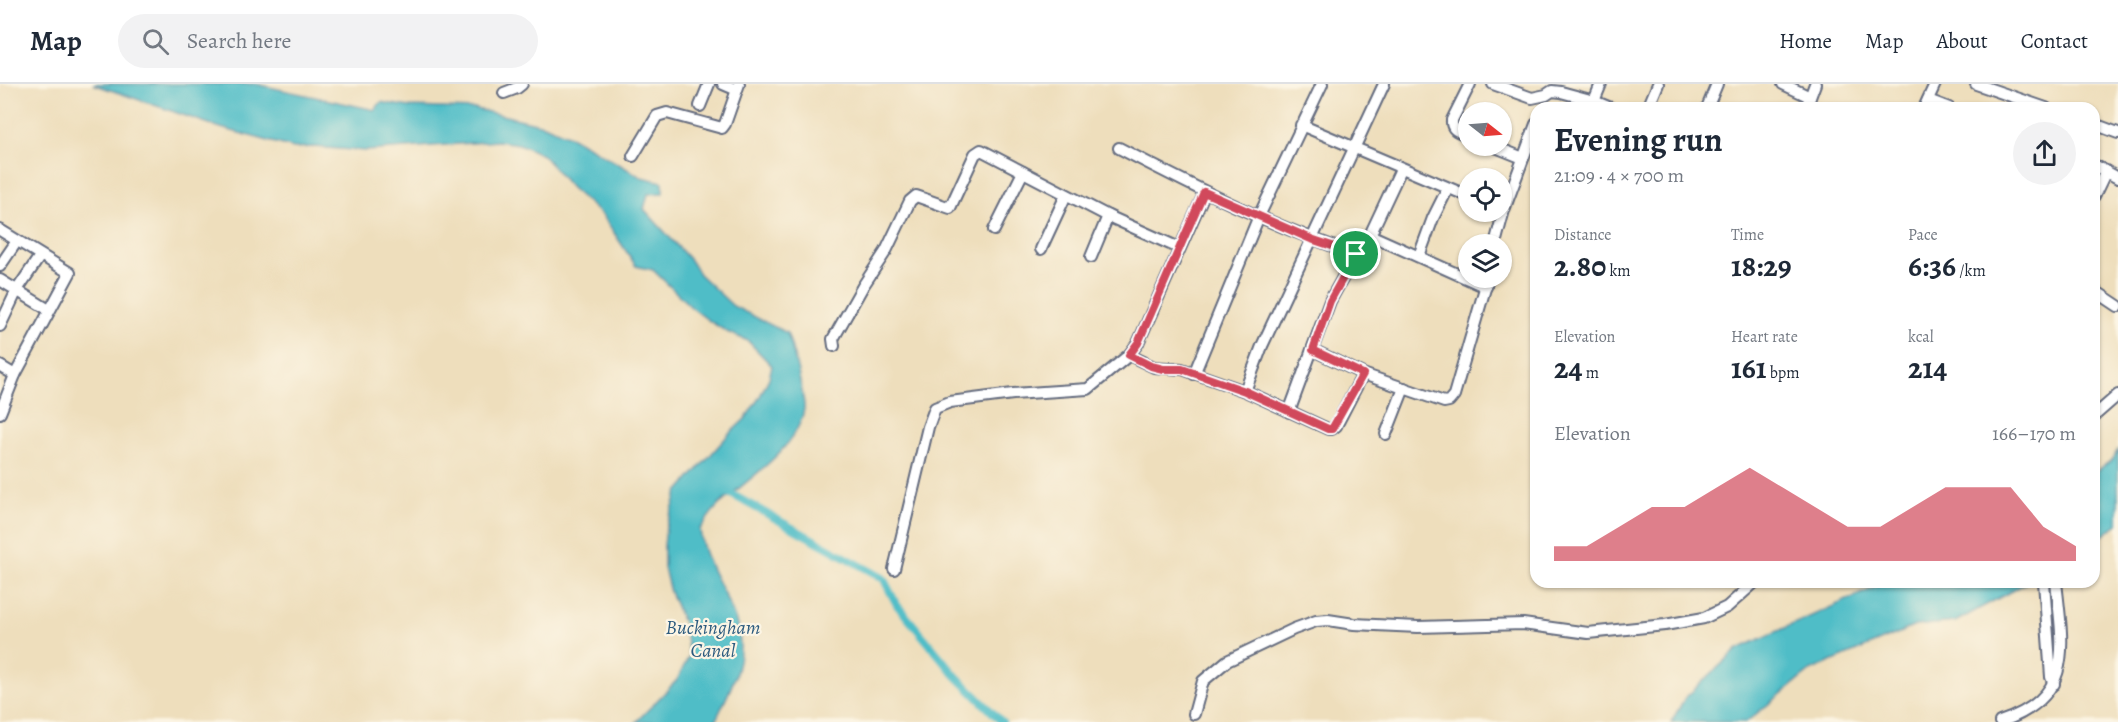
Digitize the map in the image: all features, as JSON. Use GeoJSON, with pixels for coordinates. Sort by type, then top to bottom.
{"type":"FeatureCollection","features":[{"type":"Feature","properties":{"kind":"street"},"geometry":{"type":"LineString","coordinates":[[504,93],[522,84]]}},
{"type":"Feature","properties":{"kind":"street"},"geometry":{"type":"LineString","coordinates":[[700,106],[709,84]]}},
{"type":"Feature","properties":{"kind":"street"},"geometry":{"type":"LineString","coordinates":[[633,156],[657,116],[662,113],[722,128],[738,87],[723,84]]}},
{"type":"Feature","properties":{"kind":"street"},"geometry":{"type":"LineString","coordinates":[[1194,374],[1259,216],[1322,84]]}},
{"type":"Feature","properties":{"kind":"street"},"geometry":{"type":"LineString","coordinates":[[1245,391],[1262,346],[1384,84]]}},
{"type":"Feature","properties":{"kind":"street"},"geometry":{"type":"LineString","coordinates":[[1461,102],[1470,84]]}},
{"type":"Feature","properties":{"kind":"street"},"geometry":{"type":"LineString","coordinates":[[1594,100],[1601,84]]}},
{"type":"Feature","properties":{"kind":"street"},"geometry":{"type":"LineString","coordinates":[[1650,102],[1658,84]]}},
{"type":"Feature","properties":{"kind":"street"},"geometry":{"type":"LineString","coordinates":[[1710,102],[1717,84]]}},
{"type":"Feature","properties":{"kind":"street"},"geometry":{"type":"LineString","coordinates":[[1783,84],[1807,102]]}},
{"type":"Feature","properties":{"kind":"street"},"geometry":{"type":"LineString","coordinates":[[1808,102],[1815,84]]}},
{"type":"Feature","properties":{"kind":"street"},"geometry":{"type":"LineString","coordinates":[[1927,102],[1935,84]]}},
{"type":"Feature","properties":{"kind":"street"},"geometry":{"type":"LineString","coordinates":[[1976,84],[2028,102]]}},
{"type":"Feature","properties":{"kind":"street"},"geometry":{"type":"LineString","coordinates":[[1496,85],[1532,98],[1551,90],[1598,102]]}},
{"type":"Feature","properties":{"kind":"street"},"geometry":{"type":"LineString","coordinates":[[1458,108],[1451,126],[1458,131]]}},
{"type":"Feature","properties":{"kind":"street"},"geometry":{"type":"LineString","coordinates":[[1301,125],[1458,192]]}},
{"type":"Feature","properties":{"kind":"street"},"geometry":{"type":"LineString","coordinates":[[2100,126],[2118,133]]}},
{"type":"Feature","properties":{"kind":"street"},"geometry":{"type":"LineString","coordinates":[[1512,187],[1530,140]]}},
{"type":"Feature","properties":{"kind":"street"},"geometry":{"type":"LineString","coordinates":[[1119,148],[1204,192],[1311,239],[1356,254]]}},
{"type":"Feature","properties":{"kind":"street"},"geometry":{"type":"LineString","coordinates":[[834,346],[833,339],[886,251],[913,198],[919,196],[950,208],[975,154],[981,150],[1108,216],[1179,248]]}},
{"type":"Feature","properties":{"kind":"street"},"geometry":{"type":"LineString","coordinates":[[1512,154],[1523,158]]}},
{"type":"Feature","properties":{"kind":"street"},"geometry":{"type":"LineString","coordinates":[[2100,168],[2118,178]]}},
{"type":"Feature","properties":{"kind":"street"},"geometry":{"type":"LineString","coordinates":[[1289,412],[1330,301],[1356,254],[1370,235],[1401,169]]}},
{"type":"Feature","properties":{"kind":"street"},"geometry":{"type":"LineString","coordinates":[[2100,184],[2106,171]]}},
{"type":"Feature","properties":{"kind":"street"},"geometry":{"type":"LineString","coordinates":[[994,231],[1023,172]]}},
{"type":"Feature","properties":{"kind":"street"},"geometry":{"type":"LineString","coordinates":[[1419,256],[1433,218],[1448,188]]}},
{"type":"Feature","properties":{"kind":"street"},"geometry":{"type":"LineString","coordinates":[[894,568],[934,408],[950,402],[1013,394],[1089,389],[1129,355],[1138,343],[1204,192]]}},
{"type":"Feature","properties":{"kind":"street"},"geometry":{"type":"LineString","coordinates":[[1041,249],[1066,195]]}},
{"type":"Feature","properties":{"kind":"street"},"geometry":{"type":"LineString","coordinates":[[1091,256],[1108,216]]}},
{"type":"Feature","properties":{"kind":"street"},"geometry":{"type":"LineString","coordinates":[[0,230],[70,273],[15,375],[0,413]]}},
{"type":"Feature","properties":{"kind":"street"},"geometry":{"type":"LineString","coordinates":[[1370,235],[1458,271]]}},
{"type":"Feature","properties":{"kind":"street"},"geometry":{"type":"LineString","coordinates":[[0,266],[17,241]]}},
{"type":"Feature","properties":{"kind":"street"},"geometry":{"type":"LineString","coordinates":[[0,326],[17,290],[40,256]]}},
{"type":"Feature","properties":{"kind":"street"},"geometry":{"type":"LineString","coordinates":[[0,280],[49,310]]}},
{"type":"Feature","properties":{"kind":"street"},"geometry":{"type":"LineString","coordinates":[[1313,350],[1363,374],[1444,402],[1452,399],[1485,288]]}},
{"type":"Feature","properties":{"kind":"street"},"geometry":{"type":"LineString","coordinates":[[2100,294],[2118,306]]}},
{"type":"Feature","properties":{"kind":"street"},"geometry":{"type":"LineString","coordinates":[[1129,355],[1154,367],[1182,369],[1245,391],[1328,429],[1332,429],[1363,374]]}},
{"type":"Feature","properties":{"kind":"street"},"geometry":{"type":"LineString","coordinates":[[0,366],[15,375]]}},
{"type":"Feature","properties":{"kind":"street"},"geometry":{"type":"LineString","coordinates":[[1386,434],[1404,388]]}},
{"type":"Feature","properties":{"kind":"street"},"geometry":{"type":"LineString","coordinates":[[2100,410],[2118,394]]}},
{"type":"Feature","properties":{"kind":"street"},"geometry":{"type":"LineString","coordinates":[[1194,714],[1203,681],[1227,661],[1316,621],[1418,627],[1523,624],[1588,633],[1665,625],[1704,618],[1727,607],[1748,588]]}},
{"type":"Feature","properties":{"kind":"street"},"geometry":{"type":"LineString","coordinates":[[2044,588],[2051,677],[2054,684]]}},
{"type":"Feature","properties":{"kind":"street"},"geometry":{"type":"LineString","coordinates":[[2000,722],[2018,716],[2040,702],[2054,684],[2060,668],[2062,643],[2057,588]]}},
{"type":"Feature","properties":{"kind":"water","name":"Buckingham Canal"},"geometry":{"type":"Polygon","coordinates":[[[93,84],[255,84],[375,110],[381,102],[409,107],[476,109],[544,125],[572,137],[641,177],[663,182],[663,193],[648,194],[644,209],[690,260],[699,274],[733,306],[787,333],[804,403],[800,423],[782,450],[717,507],[700,529],[709,564],[733,613],[740,647],[734,680],[715,722],[636,722],[677,680],[689,656],[684,625],[670,592],[664,568],[666,527],[678,492],[745,419],[769,378],[772,366],[748,341],[708,320],[692,308],[653,270],[636,266],[603,216],[571,188],[543,155],[519,144],[498,141],[366,151],[294,148],[221,128],[93,84]]]}},
{"type":"Feature","properties":{"kind":"water"},"geometry":{"type":"Polygon","coordinates":[[[2118,449],[2118,524],[2100,538],[2100,469],[2113,459],[2118,449]]]}},
{"type":"Feature","properties":{"kind":"water"},"geometry":{"type":"Polygon","coordinates":[[[1874,588],[2017,588],[1955,622],[1915,626],[1810,671],[1746,722],[1671,722],[1685,698],[1738,649],[1874,588]]]}},
{"type":"Feature","properties":{"kind":"waterway"},"geometry":{"type":"LineString","coordinates":[[722,489],[883,578],[897,605],[956,676],[1002,722]]}},
{"type":"Feature","properties":{"kind":"route"},"geometry":{"type":"LineString","coordinates":[[1204,192],[1311,239],[1356,254],[1330,301],[1313,350],[1363,374],[1336,426],[1332,429],[1245,391],[1182,369],[1163,369],[1151,366],[1129,355],[1138,343],[1204,192]]}}]}
